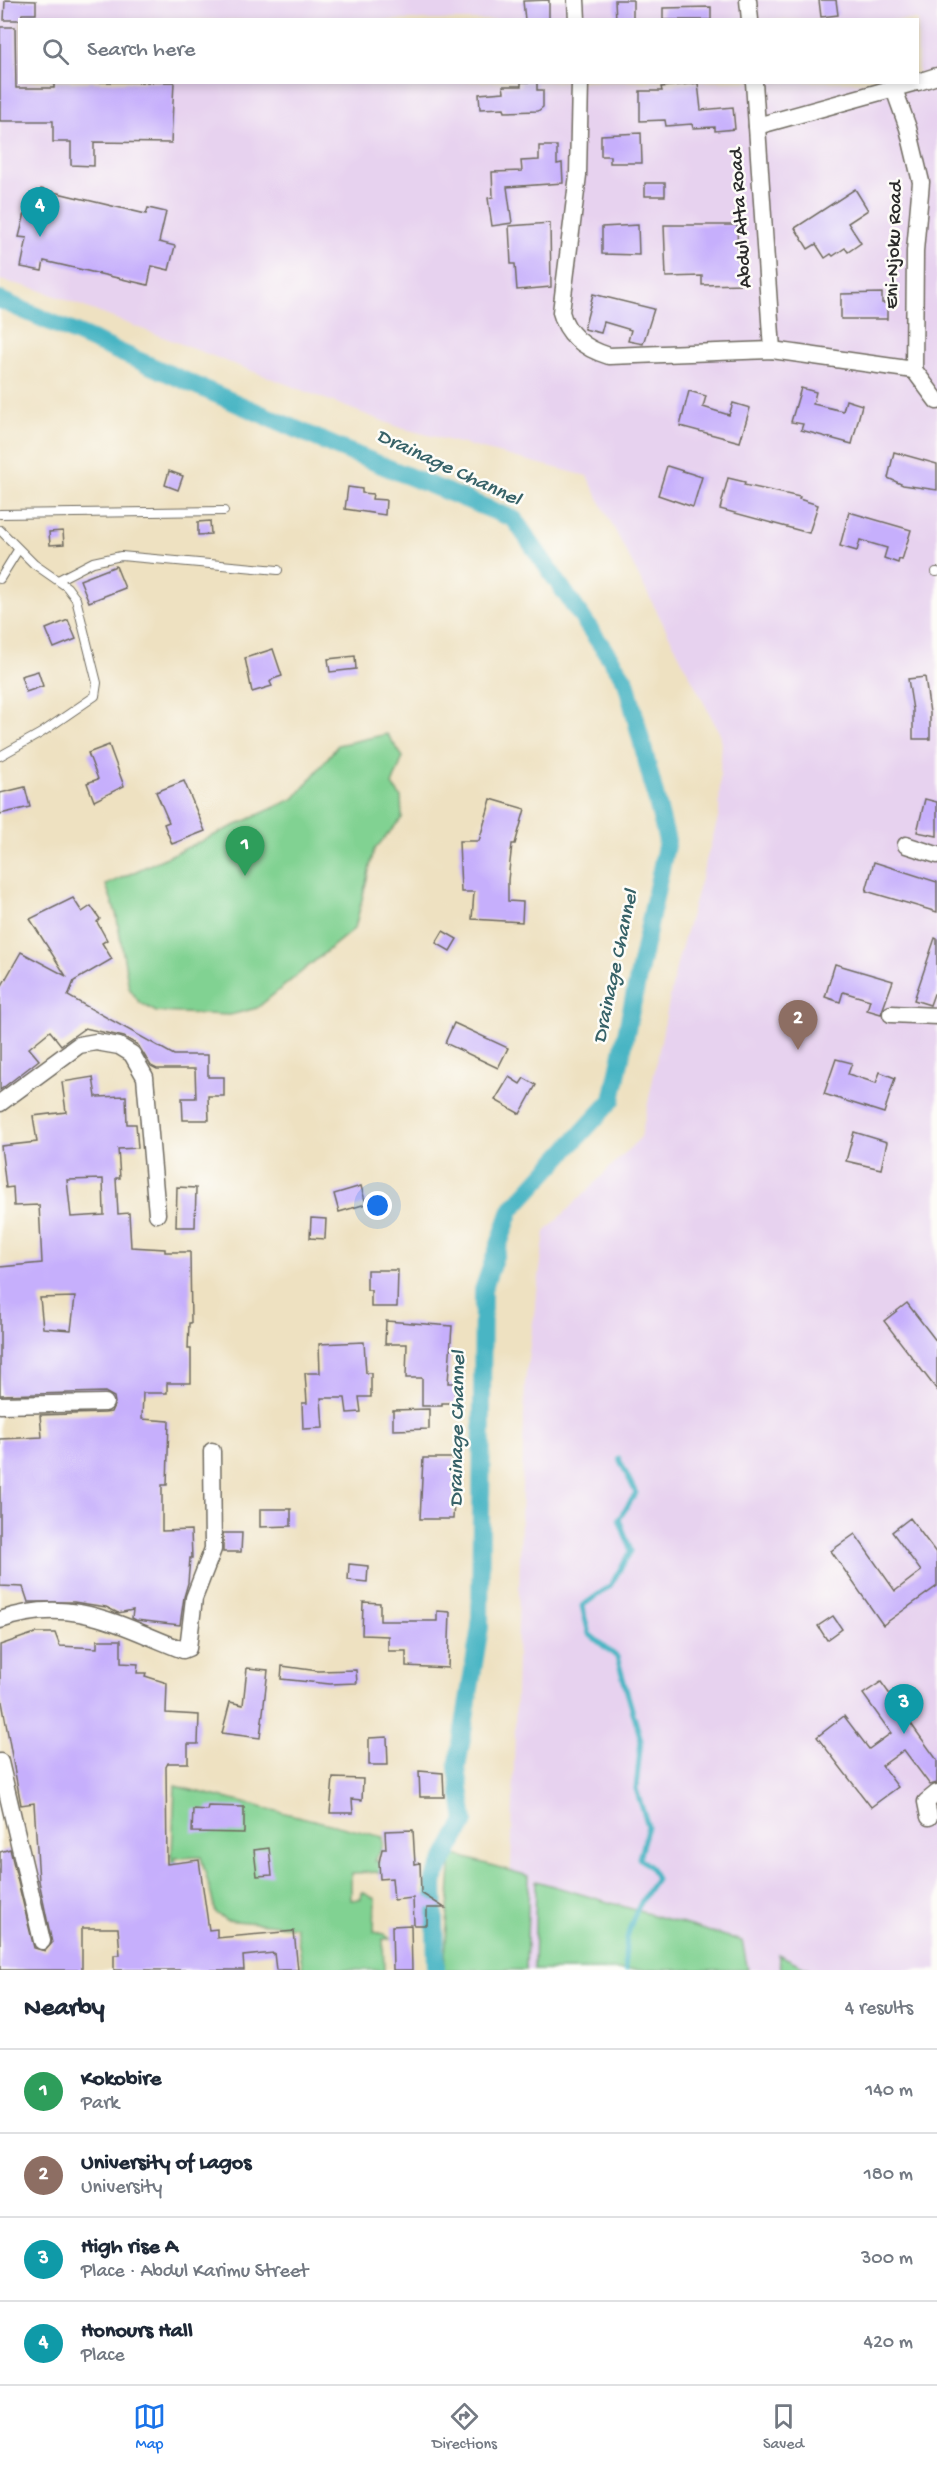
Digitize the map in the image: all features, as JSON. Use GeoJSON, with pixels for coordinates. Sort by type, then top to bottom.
{"type":"FeatureCollection","features":[{"type":"Feature","properties":{"kind":"street"},"geometry":{"type":"LineString","coordinates":[[576,0],[577,18]]}},
{"type":"Feature","properties":{"kind":"street"},"geometry":{"type":"LineString","coordinates":[[748,0],[750,18]]}},
{"type":"Feature","properties":{"kind":"street"},"geometry":{"type":"LineString","coordinates":[[919,81],[937,76]]}},
{"type":"Feature","properties":{"kind":"street"},"geometry":{"type":"LineString","coordinates":[[580,84],[578,175],[561,293],[561,312],[564,325],[591,351],[609,356],[772,350],[914,370],[937,401]]}},
{"type":"Feature","properties":{"kind":"street","name":"Abdul Atta Road"},"geometry":{"type":"LineString","coordinates":[[754,84],[772,350]]}},
{"type":"Feature","properties":{"kind":"street"},"geometry":{"type":"LineString","coordinates":[[757,126],[910,84]]}},
{"type":"Feature","properties":{"kind":"street","name":"Eni-Njoku Road"},"geometry":{"type":"LineString","coordinates":[[894,89],[908,128],[921,182],[915,251],[914,370]]}},
{"type":"Feature","properties":{"kind":"street"},"geometry":{"type":"LineString","coordinates":[[906,845],[937,855]]}},
{"type":"Feature","properties":{"kind":"street"},"geometry":{"type":"LineString","coordinates":[[891,1014],[937,1016]]}},
{"type":"Feature","properties":{"kind":"street"},"geometry":{"type":"LineString","coordinates":[[0,1103],[79,1046],[96,1042],[119,1046],[132,1054],[146,1077],[157,1214]]}},
{"type":"Feature","properties":{"kind":"street"},"geometry":{"type":"LineString","coordinates":[[0,1405],[105,1403]]}},
{"type":"Feature","properties":{"kind":"street"},"geometry":{"type":"LineString","coordinates":[[0,1620],[57,1609],[94,1615],[183,1650],[188,1648],[194,1598],[213,1549],[212,1451]]}},
{"type":"Feature","properties":{"kind":"street"},"geometry":{"type":"LineString","coordinates":[[0,1762],[42,1941]]}},
{"type":"Feature","properties":{"kind":"street"},"geometry":{"type":"LineString","coordinates":[[929,1817],[926,1802],[937,1793]]}},
{"type":"Feature","properties":{"kind":"lane"},"geometry":{"type":"LineString","coordinates":[[0,514],[224,511]]}},
{"type":"Feature","properties":{"kind":"lane"},"geometry":{"type":"LineString","coordinates":[[0,530],[18,550],[58,580],[76,599],[97,683],[95,696],[41,733],[0,756]]}},
{"type":"Feature","properties":{"kind":"lane"},"geometry":{"type":"LineString","coordinates":[[0,579],[18,550]]}},
{"type":"Feature","properties":{"kind":"lane"},"geometry":{"type":"LineString","coordinates":[[58,580],[93,562],[121,556],[278,570]]}},
{"type":"Feature","properties":{"kind":"shaded area"},"geometry":{"type":"Polygon","coordinates":[[[0,0],[937,0],[937,1970],[508,1970],[525,1382],[545,1232],[641,1137],[677,963],[719,815],[721,736],[587,476],[401,428],[37,289],[0,280],[0,0]]]}},
{"type":"Feature","properties":{"kind":"green space"},"geometry":{"type":"Polygon","coordinates":[[[387,734],[403,757],[392,785],[401,797],[402,818],[374,850],[355,928],[257,1008],[230,1015],[156,1012],[139,1002],[129,988],[116,913],[106,885],[295,798],[338,745],[387,734]]]}},
{"type":"Feature","properties":{"kind":"green space"},"geometry":{"type":"Polygon","coordinates":[[[175,1786],[383,1837],[383,1845],[375,1861],[386,1862],[386,1872],[351,1873],[351,1900],[361,1899],[362,1892],[375,1899],[374,1932],[384,1934],[390,1939],[383,1939],[384,1970],[303,1970],[296,1927],[226,1920],[216,1913],[201,1857],[175,1858],[181,1894],[170,1898],[175,1786]]]}},
{"type":"Feature","properties":{"kind":"green space"},"geometry":{"type":"Polygon","coordinates":[[[452,1854],[529,1876],[526,1970],[444,1970],[452,1854]]]}},
{"type":"Feature","properties":{"kind":"green space"},"geometry":{"type":"Polygon","coordinates":[[[536,1881],[742,1941],[748,1970],[534,1970],[536,1881]]]}},
{"type":"Feature","properties":{"kind":"green space"},"geometry":{"type":"Polygon","coordinates":[[[778,1954],[811,1970],[781,1970],[778,1954]]]}},
{"type":"Feature","properties":{"kind":"building"},"geometry":{"type":"Polygon","coordinates":[[[5,0],[36,1],[36,14],[22,14],[18,20],[4,20],[5,0]]]}},
{"type":"Feature","properties":{"kind":"building"},"geometry":{"type":"Polygon","coordinates":[[[549,0],[549,18],[525,18],[523,1],[549,0]]]}},
{"type":"Feature","properties":{"kind":"building"},"geometry":{"type":"Polygon","coordinates":[[[615,0],[633,0],[633,18],[616,18],[615,0]]]}},
{"type":"Feature","properties":{"kind":"building"},"geometry":{"type":"Polygon","coordinates":[[[819,0],[836,0],[838,15],[821,17],[819,0]]]}},
{"type":"Feature","properties":{"kind":"building"},"geometry":{"type":"Polygon","coordinates":[[[711,7],[711,18],[663,18],[663,8],[711,7]]]}},
{"type":"Feature","properties":{"kind":"building"},"geometry":{"type":"Polygon","coordinates":[[[0,27],[15,27],[16,88],[54,88],[54,84],[174,84],[171,143],[94,142],[94,166],[71,165],[71,142],[53,142],[53,121],[0,121],[0,27]]]}},
{"type":"Feature","properties":{"kind":"building"},"geometry":{"type":"Polygon","coordinates":[[[521,84],[537,84],[537,90],[543,90],[543,107],[538,111],[505,112],[504,108],[480,109],[479,94],[504,92],[503,86],[521,86],[521,84]]]}},
{"type":"Feature","properties":{"kind":"building"},"geometry":{"type":"Polygon","coordinates":[[[698,84],[701,110],[733,107],[735,129],[715,131],[715,127],[693,128],[692,124],[666,126],[665,120],[640,121],[640,91],[662,91],[661,87],[698,84]]]}},
{"type":"Feature","properties":{"kind":"building"},"geometry":{"type":"Polygon","coordinates":[[[641,133],[642,163],[610,163],[610,156],[601,156],[601,135],[641,133]]]}},
{"type":"Feature","properties":{"kind":"building"},"geometry":{"type":"Polygon","coordinates":[[[539,146],[557,146],[557,164],[562,163],[563,183],[507,187],[512,223],[492,226],[488,198],[493,197],[492,172],[522,171],[521,161],[539,160],[539,146]]]}},
{"type":"Feature","properties":{"kind":"building"},"geometry":{"type":"Polygon","coordinates":[[[645,183],[665,183],[665,196],[645,196],[645,183]]]}},
{"type":"Feature","properties":{"kind":"building"},"geometry":{"type":"Polygon","coordinates":[[[41,189],[146,214],[148,208],[166,212],[159,242],[175,246],[169,270],[152,266],[148,285],[44,261],[42,271],[21,267],[27,238],[19,237],[26,209],[36,211],[41,189]]]}},
{"type":"Feature","properties":{"kind":"building"},"geometry":{"type":"Polygon","coordinates":[[[855,189],[868,210],[848,223],[861,243],[848,252],[845,248],[825,258],[816,244],[808,249],[795,228],[855,189]]]}},
{"type":"Feature","properties":{"kind":"building"},"geometry":{"type":"Polygon","coordinates":[[[550,223],[551,287],[517,290],[515,264],[511,264],[509,226],[550,223]]]}},
{"type":"Feature","properties":{"kind":"building"},"geometry":{"type":"Polygon","coordinates":[[[638,225],[639,255],[602,254],[602,227],[638,225]]]}},
{"type":"Feature","properties":{"kind":"building"},"geometry":{"type":"Polygon","coordinates":[[[664,225],[737,225],[738,261],[744,261],[745,284],[702,285],[702,276],[666,277],[664,225]]]}},
{"type":"Feature","properties":{"kind":"building"},"geometry":{"type":"Polygon","coordinates":[[[882,293],[882,303],[887,303],[887,319],[841,319],[841,294],[882,293]]]}},
{"type":"Feature","properties":{"kind":"building"},"geometry":{"type":"Polygon","coordinates":[[[593,294],[654,309],[643,344],[628,341],[631,330],[604,322],[601,333],[584,329],[593,294]]]}},
{"type":"Feature","properties":{"kind":"building"},"geometry":{"type":"Polygon","coordinates":[[[801,388],[816,392],[813,404],[843,411],[846,400],[862,405],[852,444],[801,430],[803,424],[791,422],[801,388]]]}},
{"type":"Feature","properties":{"kind":"building"},"geometry":{"type":"Polygon","coordinates":[[[689,391],[706,396],[703,407],[729,415],[733,403],[750,408],[740,442],[680,426],[689,391]]]}},
{"type":"Feature","properties":{"kind":"building"},"geometry":{"type":"Polygon","coordinates":[[[894,452],[937,464],[937,490],[903,485],[888,478],[894,452]]]}},
{"type":"Feature","properties":{"kind":"building"},"geometry":{"type":"Polygon","coordinates":[[[667,466],[702,477],[693,507],[658,495],[667,466]]]}},
{"type":"Feature","properties":{"kind":"building"},"geometry":{"type":"Polygon","coordinates":[[[169,471],[183,476],[178,490],[165,485],[169,471]]]}},
{"type":"Feature","properties":{"kind":"building"},"geometry":{"type":"Polygon","coordinates":[[[728,478],[745,482],[744,485],[800,497],[799,499],[818,505],[809,533],[720,509],[728,478]]]}},
{"type":"Feature","properties":{"kind":"building"},"geometry":{"type":"Polygon","coordinates":[[[348,487],[362,489],[362,493],[373,494],[372,499],[386,500],[385,515],[345,509],[348,487]]]}},
{"type":"Feature","properties":{"kind":"building"},"geometry":{"type":"Polygon","coordinates":[[[849,512],[911,530],[902,560],[899,559],[898,563],[884,558],[887,548],[860,540],[857,551],[840,546],[849,512]]]}},
{"type":"Feature","properties":{"kind":"building"},"geometry":{"type":"Polygon","coordinates":[[[210,521],[211,534],[198,535],[198,522],[210,521]]]}},
{"type":"Feature","properties":{"kind":"building"},"geometry":{"type":"Polygon","coordinates":[[[63,531],[64,544],[50,545],[49,532],[63,531]]]}},
{"type":"Feature","properties":{"kind":"building"},"geometry":{"type":"Polygon","coordinates":[[[116,566],[125,588],[89,602],[80,580],[116,566]]]}},
{"type":"Feature","properties":{"kind":"building"},"geometry":{"type":"Polygon","coordinates":[[[68,620],[76,639],[54,648],[46,629],[68,620]]]}},
{"type":"Feature","properties":{"kind":"building"},"geometry":{"type":"Polygon","coordinates":[[[273,649],[282,676],[270,682],[272,686],[252,692],[245,658],[273,649]]]}},
{"type":"Feature","properties":{"kind":"building"},"geometry":{"type":"Polygon","coordinates":[[[355,656],[356,669],[330,672],[328,659],[355,656]]]}},
{"type":"Feature","properties":{"kind":"building"},"geometry":{"type":"Polygon","coordinates":[[[38,671],[43,686],[26,692],[21,676],[38,671]]]}},
{"type":"Feature","properties":{"kind":"building"},"geometry":{"type":"Polygon","coordinates":[[[925,677],[930,713],[930,739],[913,739],[913,710],[908,679],[925,677]]]}},
{"type":"Feature","properties":{"kind":"building"},"geometry":{"type":"Polygon","coordinates":[[[109,745],[124,786],[94,801],[87,783],[98,779],[88,753],[109,745]]]}},
{"type":"Feature","properties":{"kind":"building"},"geometry":{"type":"Polygon","coordinates":[[[184,781],[205,831],[172,844],[164,824],[169,822],[156,792],[184,781]]]}},
{"type":"Feature","properties":{"kind":"building"},"geometry":{"type":"Polygon","coordinates":[[[25,787],[30,807],[0,814],[0,793],[25,787]]]}},
{"type":"Feature","properties":{"kind":"building"},"geometry":{"type":"Polygon","coordinates":[[[491,799],[525,809],[515,844],[512,844],[508,880],[508,901],[523,902],[522,922],[472,919],[474,892],[461,892],[459,841],[479,841],[491,799]]]}},
{"type":"Feature","properties":{"kind":"building"},"geometry":{"type":"Polygon","coordinates":[[[925,799],[937,802],[937,836],[917,832],[925,799]]]}},
{"type":"Feature","properties":{"kind":"building"},"geometry":{"type":"Polygon","coordinates":[[[874,862],[937,882],[937,912],[866,891],[874,862]]]}},
{"type":"Feature","properties":{"kind":"building"},"geometry":{"type":"Polygon","coordinates":[[[73,898],[82,912],[91,906],[100,919],[97,922],[107,940],[102,943],[112,959],[74,981],[68,996],[174,1055],[208,1055],[208,1077],[224,1077],[224,1096],[208,1096],[209,1120],[183,1120],[182,1098],[196,1098],[195,1069],[157,1069],[151,1066],[138,1045],[124,1037],[85,1028],[61,1045],[50,1031],[29,1048],[39,1060],[0,1090],[0,989],[21,952],[66,976],[30,919],[73,898]]]}},
{"type":"Feature","properties":{"kind":"building"},"geometry":{"type":"Polygon","coordinates":[[[443,931],[457,939],[450,951],[436,943],[443,931]]]}},
{"type":"Feature","properties":{"kind":"building"},"geometry":{"type":"Polygon","coordinates":[[[935,938],[937,939],[937,995],[934,994],[930,1005],[914,1000],[935,938]]]}},
{"type":"Feature","properties":{"kind":"building"},"geometry":{"type":"Polygon","coordinates":[[[835,964],[893,981],[881,1014],[867,1010],[870,1000],[843,992],[840,1002],[825,997],[835,964]]]}},
{"type":"Feature","properties":{"kind":"building"},"geometry":{"type":"Polygon","coordinates":[[[454,1023],[508,1048],[498,1068],[445,1043],[454,1023]]]}},
{"type":"Feature","properties":{"kind":"building"},"geometry":{"type":"Polygon","coordinates":[[[836,1059],[852,1063],[848,1074],[876,1083],[880,1072],[895,1078],[884,1113],[824,1094],[836,1059]]]}},
{"type":"Feature","properties":{"kind":"building"},"geometry":{"type":"Polygon","coordinates":[[[93,1077],[96,1097],[126,1096],[127,1124],[136,1124],[138,1148],[118,1149],[120,1178],[116,1178],[118,1214],[129,1213],[131,1247],[165,1249],[165,1252],[190,1252],[191,1323],[189,1323],[188,1349],[191,1349],[191,1383],[167,1383],[167,1393],[143,1393],[142,1419],[169,1421],[167,1485],[162,1485],[162,1531],[191,1530],[192,1558],[190,1558],[180,1625],[136,1620],[132,1618],[133,1610],[118,1613],[106,1607],[74,1602],[28,1602],[23,1587],[0,1586],[0,1439],[42,1437],[40,1415],[105,1413],[111,1412],[115,1403],[114,1397],[105,1392],[0,1395],[0,1267],[42,1263],[39,1205],[14,1206],[13,1187],[6,1188],[1,1146],[37,1142],[33,1116],[66,1112],[62,1082],[93,1077]],[[103,1179],[67,1180],[71,1217],[104,1215],[103,1179]],[[75,1297],[40,1298],[43,1328],[71,1330],[75,1297]]]}},
{"type":"Feature","properties":{"kind":"building"},"geometry":{"type":"Polygon","coordinates":[[[509,1077],[520,1084],[524,1078],[536,1085],[520,1114],[495,1100],[509,1077]]]}},
{"type":"Feature","properties":{"kind":"building"},"geometry":{"type":"Polygon","coordinates":[[[854,1132],[887,1142],[881,1169],[846,1161],[854,1132]]]}},
{"type":"Feature","properties":{"kind":"building"},"geometry":{"type":"Polygon","coordinates":[[[361,1186],[366,1204],[339,1212],[334,1194],[361,1186]]]}},
{"type":"Feature","properties":{"kind":"building"},"geometry":{"type":"Polygon","coordinates":[[[177,1187],[196,1188],[195,1227],[176,1227],[177,1187]]]}},
{"type":"Feature","properties":{"kind":"building"},"geometry":{"type":"Polygon","coordinates":[[[311,1218],[326,1219],[325,1239],[310,1238],[311,1218]]]}},
{"type":"Feature","properties":{"kind":"building"},"geometry":{"type":"Polygon","coordinates":[[[367,1270],[398,1270],[397,1307],[371,1307],[371,1290],[367,1290],[367,1270]]]}},
{"type":"Feature","properties":{"kind":"building"},"geometry":{"type":"Polygon","coordinates":[[[907,1303],[937,1342],[937,1390],[884,1321],[907,1303]]]}},
{"type":"Feature","properties":{"kind":"building"},"geometry":{"type":"Polygon","coordinates":[[[386,1321],[452,1326],[448,1383],[455,1383],[455,1403],[442,1403],[442,1406],[422,1406],[422,1378],[406,1378],[407,1344],[385,1344],[386,1321]]]}},
{"type":"Feature","properties":{"kind":"building"},"geometry":{"type":"Polygon","coordinates":[[[364,1342],[366,1373],[371,1373],[371,1397],[359,1397],[361,1412],[347,1413],[345,1398],[321,1398],[323,1428],[303,1429],[302,1403],[307,1403],[305,1373],[320,1373],[319,1344],[364,1342]]]}},
{"type":"Feature","properties":{"kind":"building"},"geometry":{"type":"Polygon","coordinates":[[[429,1409],[429,1429],[393,1430],[393,1410],[429,1409]]]}},
{"type":"Feature","properties":{"kind":"building"},"geometry":{"type":"Polygon","coordinates":[[[423,1458],[453,1458],[453,1479],[455,1479],[453,1519],[420,1519],[423,1458]]]}},
{"type":"Feature","properties":{"kind":"building"},"geometry":{"type":"Polygon","coordinates":[[[260,1509],[291,1509],[291,1526],[260,1527],[260,1509]]]}},
{"type":"Feature","properties":{"kind":"building"},"geometry":{"type":"Polygon","coordinates":[[[910,1518],[937,1554],[937,1586],[883,1625],[831,1551],[855,1534],[895,1591],[921,1571],[892,1532],[910,1518]]]}},
{"type":"Feature","properties":{"kind":"building"},"geometry":{"type":"Polygon","coordinates":[[[223,1533],[242,1533],[241,1552],[223,1552],[223,1533]]]}},
{"type":"Feature","properties":{"kind":"building"},"geometry":{"type":"Polygon","coordinates":[[[349,1564],[368,1566],[367,1582],[348,1580],[349,1564]]]}},
{"type":"Feature","properties":{"kind":"building"},"geometry":{"type":"Polygon","coordinates":[[[363,1602],[380,1603],[380,1621],[437,1621],[437,1611],[450,1612],[448,1668],[406,1666],[406,1651],[388,1651],[388,1636],[362,1635],[363,1602]]]}},
{"type":"Feature","properties":{"kind":"building"},"geometry":{"type":"Polygon","coordinates":[[[833,1616],[842,1629],[827,1640],[818,1626],[833,1616]]]}},
{"type":"Feature","properties":{"kind":"building"},"geometry":{"type":"Polygon","coordinates":[[[35,1633],[55,1633],[60,1646],[97,1648],[97,1640],[121,1640],[121,1663],[138,1664],[137,1673],[146,1673],[145,1676],[167,1683],[166,1713],[199,1715],[198,1744],[188,1744],[188,1763],[168,1763],[166,1767],[167,1864],[199,1860],[209,1930],[217,1929],[217,1938],[294,1931],[298,1970],[276,1970],[274,1953],[243,1956],[244,1970],[114,1970],[114,1955],[120,1955],[118,1928],[82,1928],[82,1970],[0,1970],[0,1852],[10,1849],[34,1948],[45,1951],[52,1943],[39,1881],[34,1803],[21,1805],[0,1691],[0,1645],[35,1633]]]}},
{"type":"Feature","properties":{"kind":"building"},"geometry":{"type":"Polygon","coordinates":[[[282,1666],[318,1671],[356,1670],[357,1683],[330,1684],[281,1679],[282,1666]]]}},
{"type":"Feature","properties":{"kind":"building"},"geometry":{"type":"Polygon","coordinates":[[[247,1668],[268,1670],[260,1738],[222,1733],[230,1702],[243,1705],[247,1668]]]}},
{"type":"Feature","properties":{"kind":"building"},"geometry":{"type":"Polygon","coordinates":[[[881,1682],[937,1760],[937,1783],[930,1785],[904,1750],[882,1766],[898,1787],[871,1807],[817,1737],[844,1716],[869,1749],[891,1733],[863,1694],[881,1682]]]}},
{"type":"Feature","properties":{"kind":"building"},"geometry":{"type":"Polygon","coordinates":[[[387,1737],[388,1765],[369,1765],[369,1738],[387,1737]]]}},
{"type":"Feature","properties":{"kind":"building"},"geometry":{"type":"Polygon","coordinates":[[[419,1771],[443,1773],[444,1797],[420,1797],[419,1771]]]}},
{"type":"Feature","properties":{"kind":"building"},"geometry":{"type":"Polygon","coordinates":[[[333,1778],[363,1779],[362,1800],[352,1799],[353,1813],[330,1813],[333,1778]]]}},
{"type":"Feature","properties":{"kind":"building"},"geometry":{"type":"Polygon","coordinates":[[[208,1806],[244,1807],[244,1833],[192,1832],[193,1809],[207,1810],[208,1806]]]}},
{"type":"Feature","properties":{"kind":"building"},"geometry":{"type":"Polygon","coordinates":[[[413,1830],[415,1864],[420,1863],[421,1893],[445,1908],[427,1908],[427,1925],[414,1925],[413,1898],[394,1900],[392,1878],[380,1879],[379,1862],[382,1849],[386,1849],[385,1831],[413,1830]]]}},
{"type":"Feature","properties":{"kind":"building"},"geometry":{"type":"Polygon","coordinates":[[[269,1848],[272,1875],[257,1876],[254,1850],[269,1848]]]}},
{"type":"Feature","properties":{"kind":"building"},"geometry":{"type":"Polygon","coordinates":[[[411,1925],[412,1970],[393,1970],[392,1926],[411,1925]]]}},
{"type":"Feature","properties":{"kind":"waterway","name":"Drainage Channel"},"geometry":{"type":"LineString","coordinates":[[0,300],[337,447],[514,519],[626,681],[667,841],[612,1100],[511,1210],[483,1290],[480,1627],[457,1768],[465,1821],[434,1879],[436,1970]]}},
{"type":"Feature","properties":{"kind":"waterway"},"geometry":{"type":"LineString","coordinates":[[619,1459],[636,1493],[619,1519],[631,1551],[610,1586],[582,1606],[589,1634],[617,1657],[641,1740],[636,1789],[648,1826],[639,1858],[651,1868],[656,1879],[637,1911],[628,1934],[626,1970]]}},
{"type":"Feature","properties":{"kind":"place","name":"Honours Hall"},"geometry":{"type":"Point","coordinates":[40,237]}},
{"type":"Feature","properties":{"kind":"place","name":"Kokobire"},"geometry":{"type":"Point","coordinates":[245,876]}},
{"type":"Feature","properties":{"kind":"place","name":"University of Lagos"},"geometry":{"type":"Point","coordinates":[798,1050]}},
{"type":"Feature","properties":{"kind":"place","name":"High rise A"},"geometry":{"type":"Point","coordinates":[904,1734]}}]}
